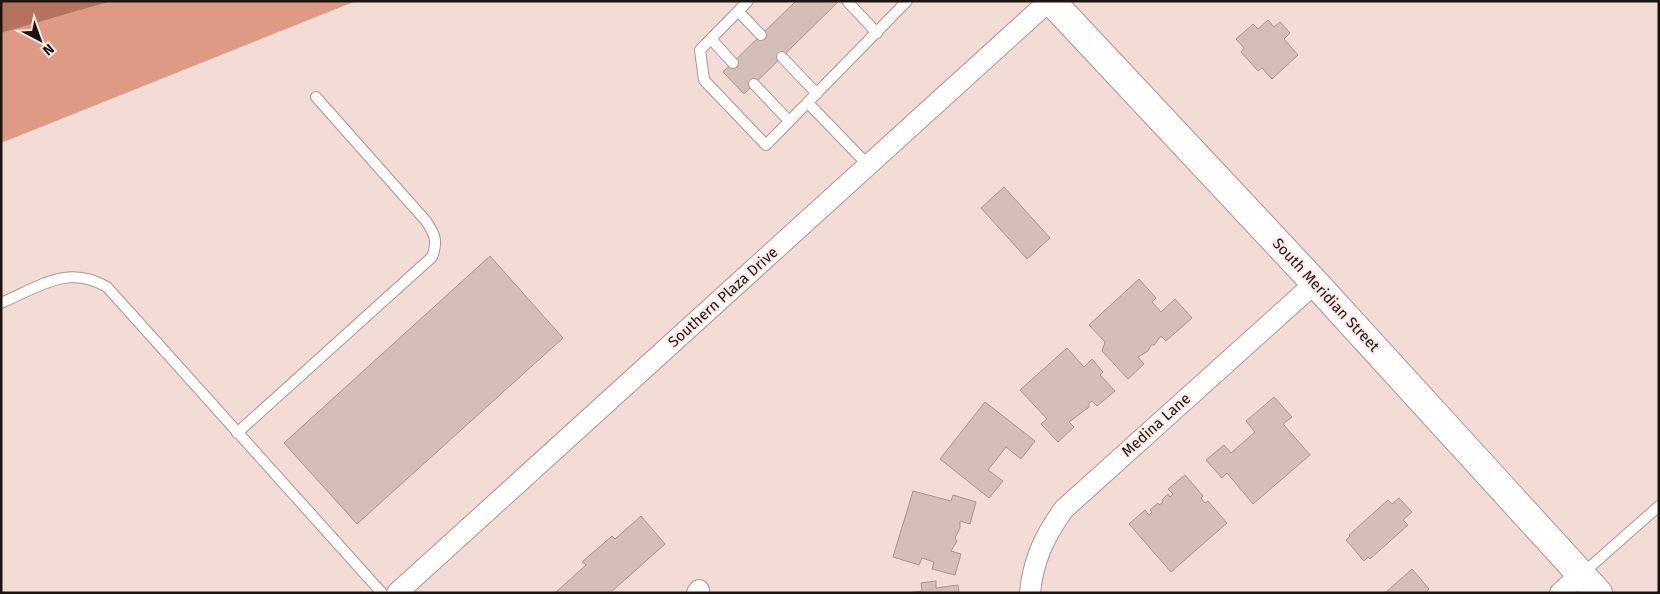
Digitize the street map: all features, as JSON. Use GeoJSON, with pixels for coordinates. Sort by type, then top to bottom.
{"type":"FeatureCollection","features":[{"type":"Feature","properties":{"kind":"main road","name":"South Meridian Street"},"geometry":{"type":"LineString","coordinates":[[1050,1],[1315,283],[1589,583]]}},
{"type":"Feature","properties":{"kind":"street","name":"Southern Plaza Drive"},"geometry":{"type":"LineString","coordinates":[[397,593],[1050,1]]}},
{"type":"Feature","properties":{"kind":"street","name":"Medina Lane"},"geometry":{"type":"LineString","coordinates":[[1030,591],[1033,568],[1041,546],[1049,529],[1064,509],[1315,283]]}},
{"type":"Feature","properties":{"kind":"street"},"geometry":{"type":"LineString","coordinates":[[1560,593],[1589,583]]}},
{"type":"Feature","properties":{"kind":"lane"},"geometry":{"type":"LineString","coordinates":[[748,1],[700,50],[704,80],[766,146],[907,1]]}},
{"type":"Feature","properties":{"kind":"lane"},"geometry":{"type":"LineString","coordinates":[[847,1],[877,33]]}},
{"type":"Feature","properties":{"kind":"lane"},"geometry":{"type":"LineString","coordinates":[[738,11],[761,35]]}},
{"type":"Feature","properties":{"kind":"lane"},"geometry":{"type":"LineString","coordinates":[[711,39],[733,63]]}},
{"type":"Feature","properties":{"kind":"lane"},"geometry":{"type":"LineString","coordinates":[[782,57],[817,94]]}},
{"type":"Feature","properties":{"kind":"lane"},"geometry":{"type":"LineString","coordinates":[[754,84],[789,121]]}},
{"type":"Feature","properties":{"kind":"lane"},"geometry":{"type":"LineString","coordinates":[[237,432],[432,256],[436,246],[434,233],[426,221],[316,97]]}},
{"type":"Feature","properties":{"kind":"lane"},"geometry":{"type":"LineString","coordinates":[[808,103],[868,166]]}},
{"type":"Feature","properties":{"kind":"lane"},"geometry":{"type":"LineString","coordinates":[[1,303],[60,277],[92,278],[107,287],[382,593]]}},
{"type":"Feature","properties":{"kind":"lane"},"geometry":{"type":"LineString","coordinates":[[1589,583],[1659,506]]}},
{"type":"Feature","properties":{"kind":"shaded area"},"geometry":{"type":"Polygon","coordinates":[[[1,1],[356,1],[1,143],[1,1]]]}},
{"type":"Feature","properties":{"kind":"shaded area"},"geometry":{"type":"Polygon","coordinates":[[[111,1],[4,32],[1,33],[1,2],[111,1]]]}},
{"type":"Feature","properties":{"kind":"building"},"geometry":{"type":"Polygon","coordinates":[[[796,1],[839,1],[744,94],[723,72],[796,1]]]}},
{"type":"Feature","properties":{"kind":"building"},"geometry":{"type":"Polygon","coordinates":[[[1268,20],[1274,27],[1280,22],[1290,33],[1284,39],[1298,55],[1272,79],[1262,68],[1258,71],[1241,52],[1244,48],[1236,39],[1253,24],[1258,29],[1268,20]]]}},
{"type":"Feature","properties":{"kind":"building"},"geometry":{"type":"Polygon","coordinates":[[[1004,187],[1050,238],[1027,259],[981,208],[1004,187]]]}},
{"type":"Feature","properties":{"kind":"building"},"geometry":{"type":"Polygon","coordinates":[[[490,256],[563,338],[357,524],[284,443],[490,256]]]}},
{"type":"Feature","properties":{"kind":"building"},"geometry":{"type":"Polygon","coordinates":[[[1139,279],[1156,298],[1152,302],[1161,312],[1175,299],[1192,318],[1166,341],[1161,336],[1154,345],[1151,345],[1148,351],[1138,357],[1144,364],[1128,379],[1102,351],[1105,342],[1089,325],[1139,279]]]}},
{"type":"Feature","properties":{"kind":"building"},"geometry":{"type":"Polygon","coordinates":[[[1067,348],[1084,367],[1092,359],[1103,372],[1100,375],[1115,391],[1097,406],[1092,401],[1089,403],[1089,407],[1069,422],[1074,427],[1058,442],[1041,424],[1047,419],[1020,390],[1067,348]]]}},
{"type":"Feature","properties":{"kind":"building"},"geometry":{"type":"Polygon","coordinates":[[[1274,397],[1292,417],[1283,424],[1310,455],[1253,504],[1227,473],[1222,478],[1206,460],[1224,445],[1231,453],[1255,432],[1246,421],[1274,397]]]}},
{"type":"Feature","properties":{"kind":"building"},"geometry":{"type":"Polygon","coordinates":[[[985,402],[1035,441],[1021,459],[1006,447],[988,470],[1003,481],[989,498],[940,459],[985,402]]]}},
{"type":"Feature","properties":{"kind":"building"},"geometry":{"type":"Polygon","coordinates":[[[1185,475],[1203,496],[1201,498],[1205,503],[1208,501],[1227,523],[1171,572],[1129,524],[1145,510],[1149,515],[1152,512],[1150,510],[1158,503],[1159,505],[1163,502],[1162,500],[1168,494],[1170,497],[1173,494],[1168,489],[1185,475]]]}},
{"type":"Feature","properties":{"kind":"building"},"geometry":{"type":"Polygon","coordinates":[[[913,491],[951,501],[953,495],[976,502],[970,524],[960,521],[960,528],[955,538],[957,541],[951,551],[961,554],[955,575],[932,569],[934,562],[922,558],[919,565],[893,557],[913,491]]]}},
{"type":"Feature","properties":{"kind":"building"},"geometry":{"type":"Polygon","coordinates":[[[1399,498],[1412,512],[1403,520],[1408,525],[1370,559],[1368,557],[1364,561],[1346,540],[1349,535],[1388,500],[1392,504],[1399,498]]]}},
{"type":"Feature","properties":{"kind":"building"},"geometry":{"type":"Polygon","coordinates":[[[641,516],[665,544],[610,593],[555,593],[586,565],[582,562],[612,536],[615,539],[641,516]]]}},
{"type":"Feature","properties":{"kind":"building"},"geometry":{"type":"Polygon","coordinates":[[[1412,569],[1429,589],[1426,593],[1385,593],[1412,569]]]}},
{"type":"Feature","properties":{"kind":"building"},"geometry":{"type":"Polygon","coordinates":[[[936,581],[936,588],[958,585],[959,593],[908,593],[922,591],[921,583],[936,581]]]}}]}
